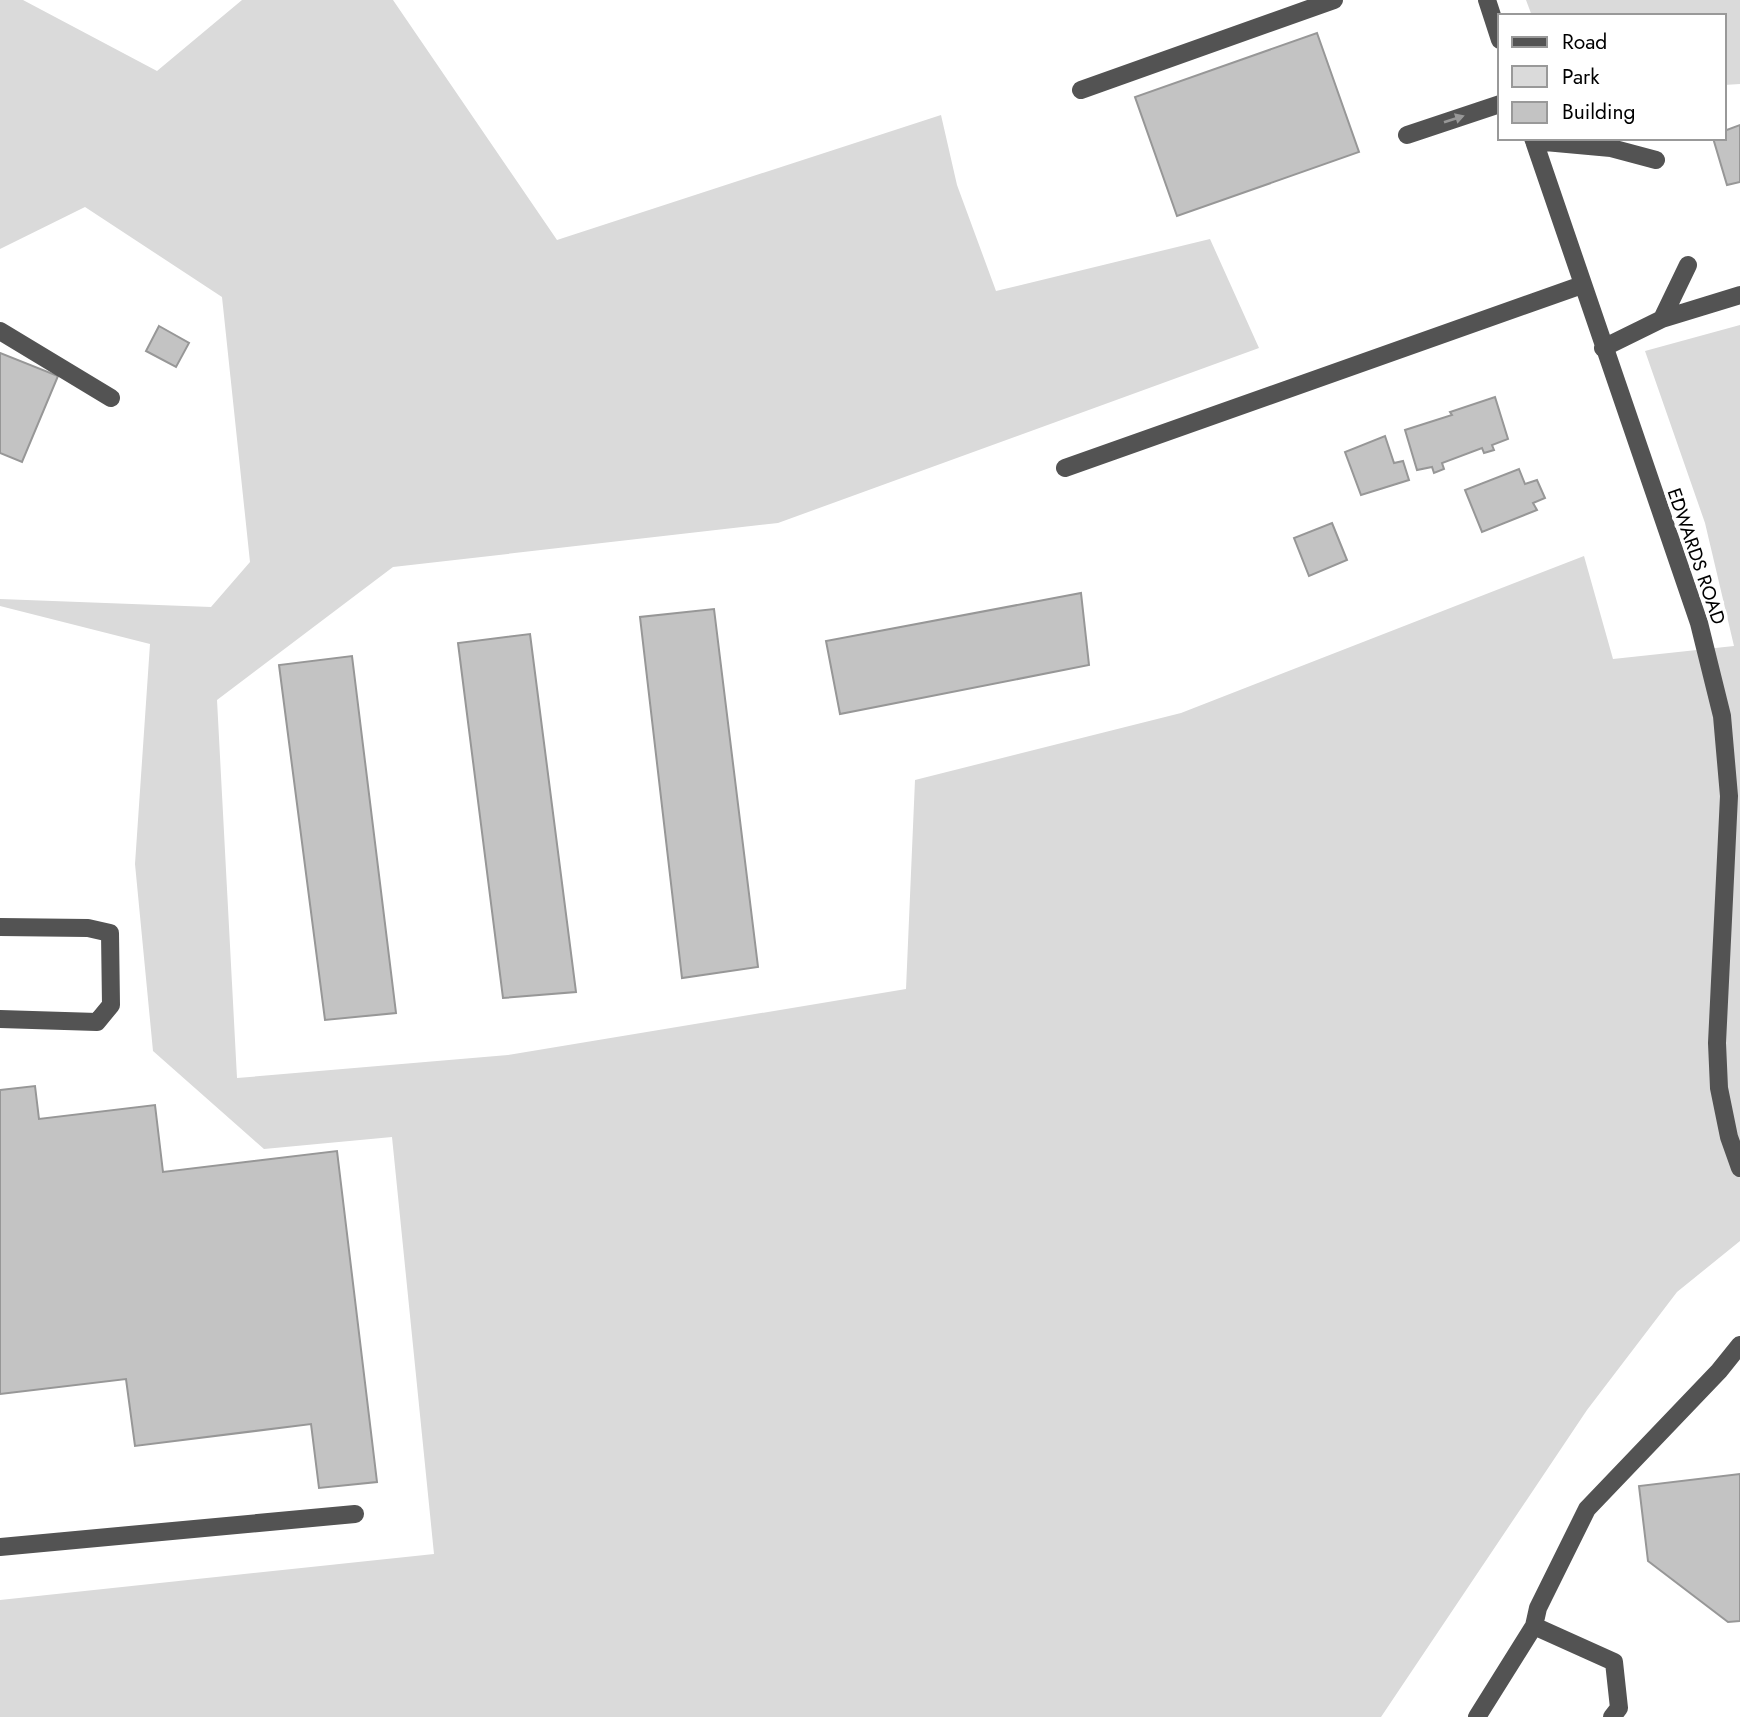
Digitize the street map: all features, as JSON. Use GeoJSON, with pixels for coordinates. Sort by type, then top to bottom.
{"type":"FeatureCollection","features":[{"type":"Feature","properties":{"kind":"street"},"geometry":{"type":"LineString","coordinates":[[1081,90],[1334,0]]}},
{"type":"Feature","properties":{"kind":"street"},"geometry":{"type":"LineString","coordinates":[[1487,0],[1498,34]]}},
{"type":"Feature","properties":{"kind":"street"},"geometry":{"type":"LineString","coordinates":[[1407,135],[1498,105]]}},
{"type":"Feature","properties":{"kind":"street"},"geometry":{"type":"LineString","coordinates":[[1533,140],[1611,148],[1656,160]]}},
{"type":"Feature","properties":{"kind":"street","name":"EDWARDS ROAD"},"geometry":{"type":"LineString","coordinates":[[1533,140],[1699,623],[1722,716],[1729,796],[1717,1043],[1719,1088],[1729,1138],[1740,1168]]}},
{"type":"Feature","properties":{"kind":"street"},"geometry":{"type":"LineString","coordinates":[[1661,319],[1688,265]]}},
{"type":"Feature","properties":{"kind":"street"},"geometry":{"type":"LineString","coordinates":[[1065,468],[1582,285]]}},
{"type":"Feature","properties":{"kind":"street"},"geometry":{"type":"LineString","coordinates":[[1603,348],[1661,319],[1740,295]]}},
{"type":"Feature","properties":{"kind":"street"},"geometry":{"type":"LineString","coordinates":[[0,331],[111,398]]}},
{"type":"Feature","properties":{"kind":"street"},"geometry":{"type":"LineString","coordinates":[[0,927],[88,928],[110,933],[111,1004],[97,1022],[0,1019]]}},
{"type":"Feature","properties":{"kind":"street"},"geometry":{"type":"LineString","coordinates":[[1476,1717],[1534,1626],[1538,1608],[1587,1509],[1719,1371],[1740,1345]]}},
{"type":"Feature","properties":{"kind":"street"},"geometry":{"type":"LineString","coordinates":[[0,1547],[355,1514]]}},
{"type":"Feature","properties":{"kind":"street"},"geometry":{"type":"LineString","coordinates":[[1534,1626],[1614,1662],[1619,1708],[1612,1717]]}},
{"type":"Feature","properties":{"kind":"green space"},"geometry":{"type":"Polygon","coordinates":[[[0,0],[23,0],[157,71],[242,0],[393,0],[557,240],[941,115],[957,185],[996,291],[1210,239],[1259,348],[778,523],[393,567],[217,700],[237,1078],[508,1055],[906,989],[915,780],[1181,713],[1584,556],[1613,659],[1734,646],[1705,523],[1645,351],[1740,325],[1740,1241],[1677,1292],[1587,1410],[1381,1717],[0,1717],[0,1600],[434,1554],[392,1137],[264,1149],[153,1051],[135,864],[150,644],[0,606],[0,599],[211,607],[250,562],[222,297],[85,207],[0,249],[0,0]]]}},
{"type":"Feature","properties":{"kind":"green space"},"geometry":{"type":"Polygon","coordinates":[[[1526,0],[1740,0],[1740,84],[1726,85],[1726,14],[1531,14],[1526,0]]]}},
{"type":"Feature","properties":{"kind":"building"},"geometry":{"type":"Polygon","coordinates":[[[1317,33],[1359,152],[1177,216],[1135,97],[1317,33]]]}},
{"type":"Feature","properties":{"kind":"building"},"geometry":{"type":"Polygon","coordinates":[[[1740,125],[1740,182],[1727,185],[1714,140],[1726,140],[1726,130],[1740,125]]]}},
{"type":"Feature","properties":{"kind":"building"},"geometry":{"type":"Polygon","coordinates":[[[159,326],[189,343],[176,367],[146,351],[159,326]]]}},
{"type":"Feature","properties":{"kind":"building"},"geometry":{"type":"Polygon","coordinates":[[[0,353],[58,376],[22,462],[0,453],[0,353]]]}},
{"type":"Feature","properties":{"kind":"building"},"geometry":{"type":"Polygon","coordinates":[[[1495,397],[1508,439],[1492,445],[1494,450],[1484,453],[1482,448],[1442,463],[1444,469],[1434,473],[1432,467],[1417,470],[1405,430],[1495,397]]]}},
{"type":"Feature","properties":{"kind":"building"},"geometry":{"type":"Polygon","coordinates":[[[1385,436],[1394,463],[1403,461],[1409,480],[1361,495],[1345,452],[1385,436]]]}},
{"type":"Feature","properties":{"kind":"building"},"geometry":{"type":"Polygon","coordinates":[[[1519,469],[1525,484],[1537,480],[1545,498],[1533,503],[1537,510],[1482,532],[1465,490],[1519,469]]]}},
{"type":"Feature","properties":{"kind":"building"},"geometry":{"type":"Polygon","coordinates":[[[1332,523],[1347,560],[1309,576],[1294,538],[1332,523]]]}},
{"type":"Feature","properties":{"kind":"building"},"geometry":{"type":"Polygon","coordinates":[[[1081,593],[1089,665],[840,714],[826,641],[1081,593]]]}},
{"type":"Feature","properties":{"kind":"building"},"geometry":{"type":"Polygon","coordinates":[[[714,609],[758,967],[682,978],[640,617],[714,609]]]}},
{"type":"Feature","properties":{"kind":"building"},"geometry":{"type":"Polygon","coordinates":[[[530,634],[576,992],[503,998],[458,643],[530,634]]]}},
{"type":"Feature","properties":{"kind":"building"},"geometry":{"type":"Polygon","coordinates":[[[352,656],[396,1013],[325,1020],[279,665],[352,656]]]}},
{"type":"Feature","properties":{"kind":"building"},"geometry":{"type":"Polygon","coordinates":[[[35,1086],[39,1119],[155,1105],[163,1172],[337,1151],[377,1482],[319,1488],[311,1424],[135,1446],[126,1379],[0,1394],[0,1090],[35,1086]]]}},
{"type":"Feature","properties":{"kind":"building"},"geometry":{"type":"Polygon","coordinates":[[[1740,1474],[1740,1621],[1728,1622],[1648,1561],[1639,1486],[1740,1474]]]}}]}
